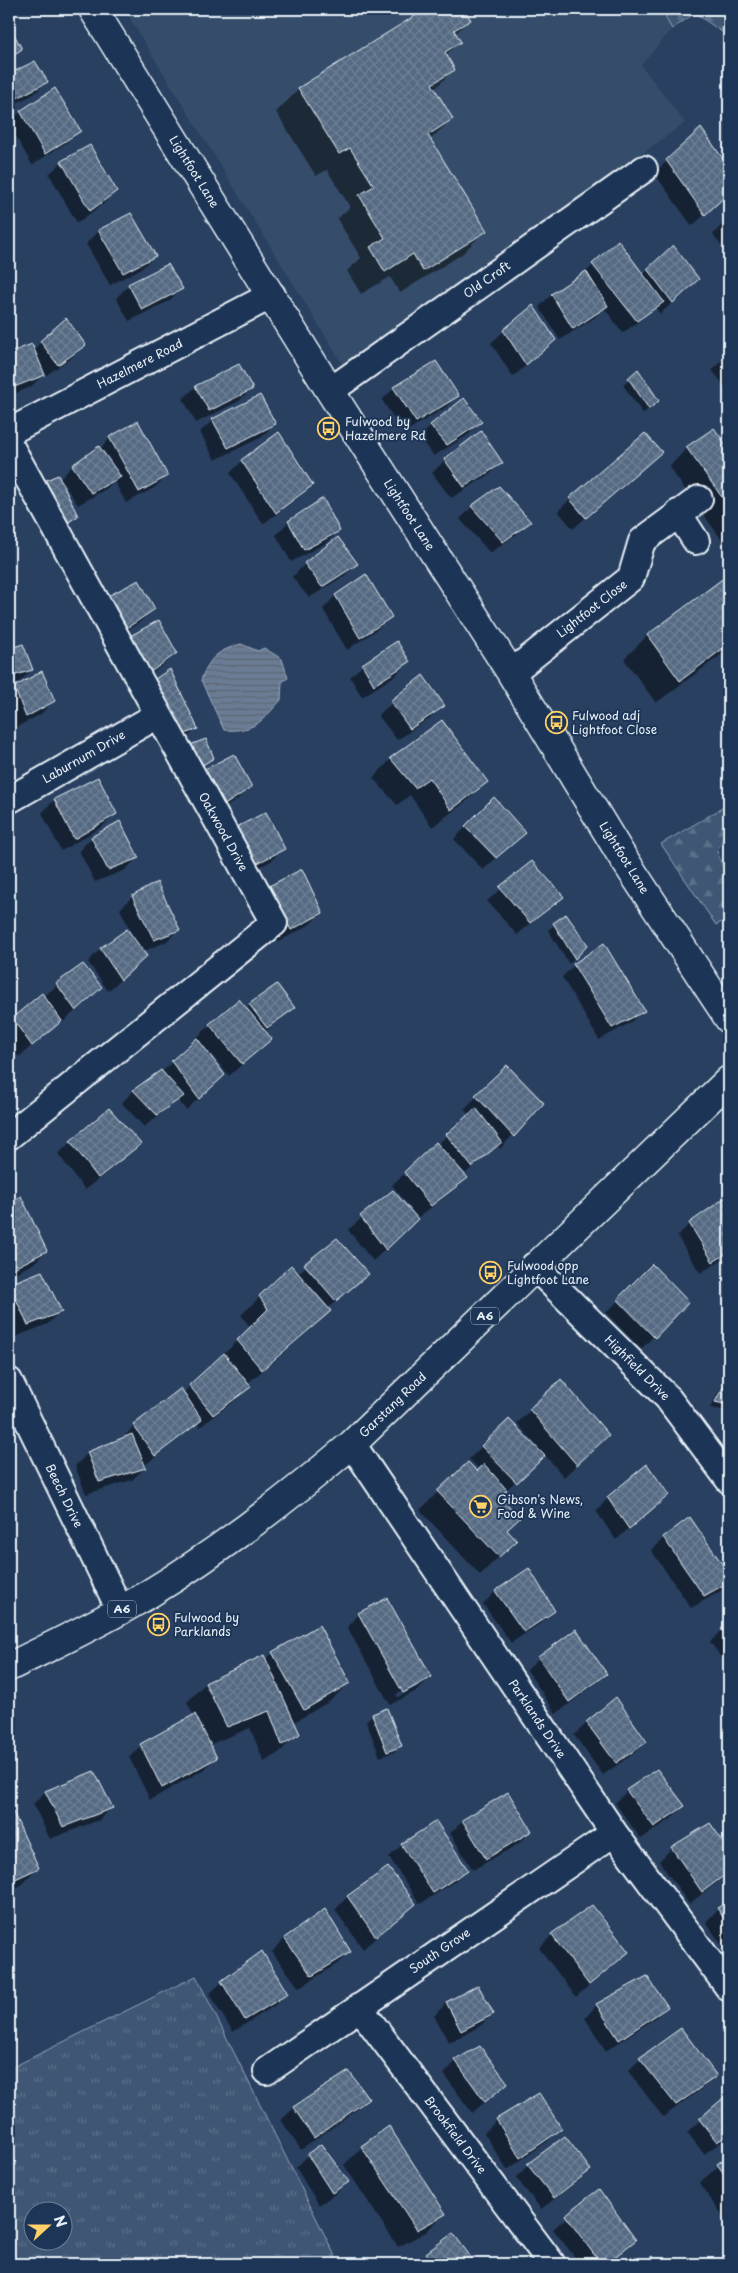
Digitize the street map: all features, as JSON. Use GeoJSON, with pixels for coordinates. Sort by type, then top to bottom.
{"type":"FeatureCollection","features":[{"type":"Feature","properties":{"kind":"main road","name":"Lightfoot Lane"},"geometry":{"type":"LineString","coordinates":[[93,9],[330,391],[511,673],[620,853],[729,1018]]}},
{"type":"Feature","properties":{"kind":"main road","name":"Garstang Road"},"geometry":{"type":"LineString","coordinates":[[9,1667],[147,1595],[230,1540],[301,1487],[352,1444],[504,1299],[534,1266],[729,1080]]}},
{"type":"Feature","properties":{"kind":"street","name":"Old Croft"},"geometry":{"type":"LineString","coordinates":[[330,391],[644,168]]}},
{"type":"Feature","properties":{"kind":"street","name":"Hazelmere Road"},"geometry":{"type":"LineString","coordinates":[[9,432],[272,296]]}},
{"type":"Feature","properties":{"kind":"street","name":"Oakwood Drive"},"geometry":{"type":"LineString","coordinates":[[9,444],[274,923],[9,1136]]}},
{"type":"Feature","properties":{"kind":"street","name":"Lightfoot Close"},"geometry":{"type":"LineString","coordinates":[[511,673],[631,578],[642,541],[688,506],[696,541]]}},
{"type":"Feature","properties":{"kind":"street","name":"Laburnum Drive"},"geometry":{"type":"LineString","coordinates":[[9,800],[158,715]]}},
{"type":"Feature","properties":{"kind":"street","name":"Highfield Drive"},"geometry":{"type":"LineString","coordinates":[[534,1266],[667,1397],[729,1480]]}},
{"type":"Feature","properties":{"kind":"street","name":"Beech Drive"},"geometry":{"type":"LineString","coordinates":[[9,1381],[120,1610]]}},
{"type":"Feature","properties":{"kind":"street","name":"Parklands Drive"},"geometry":{"type":"LineString","coordinates":[[352,1444],[614,1833],[729,1988]]}},
{"type":"Feature","properties":{"kind":"street","name":"South Grove"},"geometry":{"type":"LineString","coordinates":[[267,2071],[614,1833]]}},
{"type":"Feature","properties":{"kind":"street","name":"Brookfield Drive"},"geometry":{"type":"LineString","coordinates":[[359,2007],[552,2264]]}},
{"type":"Feature","properties":{"kind":"shaded area"},"geometry":{"type":"Polygon","coordinates":[[[124,9],[659,9],[672,29],[641,65],[685,123],[344,366],[124,9]]]}},
{"type":"Feature","properties":{"kind":"shaded area"},"geometry":{"type":"Polygon","coordinates":[[[241,644],[258,651],[264,648],[282,659],[288,678],[282,682],[281,700],[257,724],[243,729],[224,730],[201,680],[215,656],[226,649],[241,644]]]}},
{"type":"Feature","properties":{"kind":"green space"},"geometry":{"type":"Polygon","coordinates":[[[677,9],[729,9],[729,37],[695,13],[672,29],[665,17],[677,9]]]}},
{"type":"Feature","properties":{"kind":"green space"},"geometry":{"type":"Polygon","coordinates":[[[729,804],[728,829],[717,851],[729,884],[729,918],[716,925],[661,844],[729,804]]]}},
{"type":"Feature","properties":{"kind":"green space"},"geometry":{"type":"Polygon","coordinates":[[[196,1976],[339,2264],[9,2264],[9,2069],[196,1976]]]}},
{"type":"Feature","properties":{"kind":"building"},"geometry":{"type":"Polygon","coordinates":[[[426,9],[464,9],[471,20],[454,30],[461,42],[445,52],[455,70],[432,84],[453,119],[428,135],[487,231],[423,271],[413,254],[385,272],[370,247],[385,238],[359,195],[374,186],[350,148],[339,154],[298,88],[426,9]]]}},
{"type":"Feature","properties":{"kind":"building"},"geometry":{"type":"Polygon","coordinates":[[[9,25],[22,49],[9,58],[9,25]]]}},
{"type":"Feature","properties":{"kind":"building"},"geometry":{"type":"Polygon","coordinates":[[[35,61],[48,82],[9,102],[9,74],[35,61]]]}},
{"type":"Feature","properties":{"kind":"building"},"geometry":{"type":"Polygon","coordinates":[[[55,88],[81,131],[45,154],[20,111],[55,88]]]}},
{"type":"Feature","properties":{"kind":"building"},"geometry":{"type":"Polygon","coordinates":[[[701,128],[729,167],[729,193],[705,215],[666,160],[701,128]]]}},
{"type":"Feature","properties":{"kind":"building"},"geometry":{"type":"Polygon","coordinates":[[[90,145],[117,191],[90,211],[61,161],[90,145]]]}},
{"type":"Feature","properties":{"kind":"building"},"geometry":{"type":"Polygon","coordinates":[[[131,213],[156,256],[123,273],[98,230],[131,213]]]}},
{"type":"Feature","properties":{"kind":"building"},"geometry":{"type":"Polygon","coordinates":[[[729,217],[729,227],[724,220],[729,217]]]}},
{"type":"Feature","properties":{"kind":"building"},"geometry":{"type":"Polygon","coordinates":[[[618,240],[664,302],[637,321],[592,264],[618,240]]]}},
{"type":"Feature","properties":{"kind":"building"},"geometry":{"type":"Polygon","coordinates":[[[673,245],[699,279],[673,303],[647,269],[673,245]]]}},
{"type":"Feature","properties":{"kind":"building"},"geometry":{"type":"Polygon","coordinates":[[[168,264],[183,289],[142,310],[128,284],[168,264]]]}},
{"type":"Feature","properties":{"kind":"building"},"geometry":{"type":"Polygon","coordinates":[[[586,271],[608,306],[573,329],[551,294],[586,271]]]}},
{"type":"Feature","properties":{"kind":"building"},"geometry":{"type":"Polygon","coordinates":[[[533,305],[556,340],[526,365],[503,330],[533,305]]]}},
{"type":"Feature","properties":{"kind":"building"},"geometry":{"type":"Polygon","coordinates":[[[66,318],[86,345],[58,365],[40,341],[66,318]]]}},
{"type":"Feature","properties":{"kind":"building"},"geometry":{"type":"Polygon","coordinates":[[[32,344],[45,375],[14,387],[9,377],[9,353],[32,344]]]}},
{"type":"Feature","properties":{"kind":"building"},"geometry":{"type":"Polygon","coordinates":[[[436,361],[459,396],[416,422],[393,387],[436,361]]]}},
{"type":"Feature","properties":{"kind":"building"},"geometry":{"type":"Polygon","coordinates":[[[239,364],[253,389],[209,411],[195,386],[239,364]]]}},
{"type":"Feature","properties":{"kind":"building"},"geometry":{"type":"Polygon","coordinates":[[[638,369],[659,401],[649,409],[628,378],[638,369]]]}},
{"type":"Feature","properties":{"kind":"building"},"geometry":{"type":"Polygon","coordinates":[[[260,395],[276,424],[228,448],[212,419],[260,395]]]}},
{"type":"Feature","properties":{"kind":"building"},"geometry":{"type":"Polygon","coordinates":[[[464,398],[482,422],[447,445],[430,425],[464,398]]]}},
{"type":"Feature","properties":{"kind":"building"},"geometry":{"type":"Polygon","coordinates":[[[138,421],[168,476],[139,492],[109,437],[138,421]]]}},
{"type":"Feature","properties":{"kind":"building"},"geometry":{"type":"Polygon","coordinates":[[[714,428],[729,449],[729,507],[686,447],[714,428]]]}},
{"type":"Feature","properties":{"kind":"building"},"geometry":{"type":"Polygon","coordinates":[[[481,431],[503,463],[464,487],[444,459],[481,431]]]}},
{"type":"Feature","properties":{"kind":"building"},"geometry":{"type":"Polygon","coordinates":[[[279,432],[313,485],[276,513],[241,460],[279,432]]]}},
{"type":"Feature","properties":{"kind":"building"},"geometry":{"type":"Polygon","coordinates":[[[645,433],[662,452],[586,518],[569,498],[645,433]]]}},
{"type":"Feature","properties":{"kind":"building"},"geometry":{"type":"Polygon","coordinates":[[[99,446],[121,477],[91,493],[72,465],[99,446]]]}},
{"type":"Feature","properties":{"kind":"building"},"geometry":{"type":"Polygon","coordinates":[[[58,475],[78,516],[61,527],[39,483],[58,475]]]}},
{"type":"Feature","properties":{"kind":"building"},"geometry":{"type":"Polygon","coordinates":[[[499,486],[531,522],[503,542],[471,506],[499,486]]]}},
{"type":"Feature","properties":{"kind":"building"},"geometry":{"type":"Polygon","coordinates":[[[323,498],[340,531],[304,550],[288,521],[323,498]]]}},
{"type":"Feature","properties":{"kind":"building"},"geometry":{"type":"Polygon","coordinates":[[[338,537],[358,564],[322,587],[304,563],[338,537]]]}},
{"type":"Feature","properties":{"kind":"building"},"geometry":{"type":"Polygon","coordinates":[[[366,574],[392,617],[360,638],[335,595],[366,574]]]}},
{"type":"Feature","properties":{"kind":"building"},"geometry":{"type":"Polygon","coordinates":[[[729,574],[729,644],[680,681],[647,635],[729,574]]]}},
{"type":"Feature","properties":{"kind":"building"},"geometry":{"type":"Polygon","coordinates":[[[139,580],[155,609],[124,630],[106,597],[139,580]]]}},
{"type":"Feature","properties":{"kind":"building"},"geometry":{"type":"Polygon","coordinates":[[[9,608],[15,625],[9,627],[9,608]]]}},
{"type":"Feature","properties":{"kind":"building"},"geometry":{"type":"Polygon","coordinates":[[[159,620],[177,653],[149,673],[130,636],[159,620]]]}},
{"type":"Feature","properties":{"kind":"building"},"geometry":{"type":"Polygon","coordinates":[[[397,641],[410,662],[374,685],[362,664],[397,641]]]}},
{"type":"Feature","properties":{"kind":"building"},"geometry":{"type":"Polygon","coordinates":[[[23,644],[33,670],[9,677],[9,649],[23,644]]]}},
{"type":"Feature","properties":{"kind":"building"},"geometry":{"type":"Polygon","coordinates":[[[170,669],[198,729],[179,736],[152,681],[170,669]]]}},
{"type":"Feature","properties":{"kind":"building"},"geometry":{"type":"Polygon","coordinates":[[[42,671],[55,701],[26,717],[14,687],[42,671]]]}},
{"type":"Feature","properties":{"kind":"building"},"geometry":{"type":"Polygon","coordinates":[[[423,675],[445,706],[410,729],[390,701],[423,675]]]}},
{"type":"Feature","properties":{"kind":"building"},"geometry":{"type":"Polygon","coordinates":[[[442,720],[488,782],[451,810],[429,778],[415,788],[390,758],[442,720]]]}},
{"type":"Feature","properties":{"kind":"building"},"geometry":{"type":"Polygon","coordinates":[[[206,739],[214,758],[196,769],[187,746],[206,739]]]}},
{"type":"Feature","properties":{"kind":"building"},"geometry":{"type":"Polygon","coordinates":[[[234,754],[252,787],[220,808],[197,773],[234,754]]]}},
{"type":"Feature","properties":{"kind":"building"},"geometry":{"type":"Polygon","coordinates":[[[98,777],[117,814],[74,839],[54,799],[98,777]]]}},
{"type":"Feature","properties":{"kind":"building"},"geometry":{"type":"Polygon","coordinates":[[[494,797],[526,833],[496,858],[465,826],[494,797]]]}},
{"type":"Feature","properties":{"kind":"building"},"geometry":{"type":"Polygon","coordinates":[[[266,812],[285,849],[248,868],[229,831],[266,812]]]}},
{"type":"Feature","properties":{"kind":"building"},"geometry":{"type":"Polygon","coordinates":[[[120,821],[139,858],[108,870],[91,837],[120,821]]]}},
{"type":"Feature","properties":{"kind":"building"},"geometry":{"type":"Polygon","coordinates":[[[532,861],[564,897],[530,923],[499,887],[532,861]]]}},
{"type":"Feature","properties":{"kind":"building"},"geometry":{"type":"Polygon","coordinates":[[[302,869],[323,913],[291,930],[269,886],[302,869]]]}},
{"type":"Feature","properties":{"kind":"building"},"geometry":{"type":"Polygon","coordinates":[[[157,882],[180,930],[154,940],[132,896],[157,882]]]}},
{"type":"Feature","properties":{"kind":"building"},"geometry":{"type":"Polygon","coordinates":[[[566,914],[588,945],[575,959],[553,923],[566,914]]]}},
{"type":"Feature","properties":{"kind":"building"},"geometry":{"type":"Polygon","coordinates":[[[127,929],[147,956],[121,980],[100,948],[127,929]]]}},
{"type":"Feature","properties":{"kind":"building"},"geometry":{"type":"Polygon","coordinates":[[[604,943],[645,1011],[612,1028],[573,964],[604,943]]]}},
{"type":"Feature","properties":{"kind":"building"},"geometry":{"type":"Polygon","coordinates":[[[83,964],[102,987],[76,1011],[56,983],[83,964]]]}},
{"type":"Feature","properties":{"kind":"building"},"geometry":{"type":"Polygon","coordinates":[[[277,984],[295,1008],[267,1028],[249,1004],[277,984]]]}},
{"type":"Feature","properties":{"kind":"building"},"geometry":{"type":"Polygon","coordinates":[[[42,993],[62,1021],[32,1046],[12,1018],[42,993]]]}},
{"type":"Feature","properties":{"kind":"building"},"geometry":{"type":"Polygon","coordinates":[[[239,999],[272,1039],[242,1064],[209,1024],[239,999]]]}},
{"type":"Feature","properties":{"kind":"building"},"geometry":{"type":"Polygon","coordinates":[[[197,1038],[225,1075],[199,1099],[171,1061],[197,1038]]]}},
{"type":"Feature","properties":{"kind":"building"},"geometry":{"type":"Polygon","coordinates":[[[507,1065],[544,1103],[514,1137],[475,1095],[507,1065]]]}},
{"type":"Feature","properties":{"kind":"building"},"geometry":{"type":"Polygon","coordinates":[[[161,1070],[184,1096],[157,1115],[133,1090],[161,1070]]]}},
{"type":"Feature","properties":{"kind":"building"},"geometry":{"type":"Polygon","coordinates":[[[109,1108],[141,1144],[98,1178],[70,1141],[109,1108]]]}},
{"type":"Feature","properties":{"kind":"building"},"geometry":{"type":"Polygon","coordinates":[[[476,1108],[502,1142],[472,1167],[446,1134],[476,1108]]]}},
{"type":"Feature","properties":{"kind":"building"},"geometry":{"type":"Polygon","coordinates":[[[436,1142],[468,1178],[431,1206],[404,1172],[436,1142]]]}},
{"type":"Feature","properties":{"kind":"building"},"geometry":{"type":"Polygon","coordinates":[[[393,1190],[418,1219],[386,1250],[360,1216],[393,1190]]]}},
{"type":"Feature","properties":{"kind":"building"},"geometry":{"type":"Polygon","coordinates":[[[729,1195],[729,1252],[713,1262],[689,1223],[729,1195]]]}},
{"type":"Feature","properties":{"kind":"building"},"geometry":{"type":"Polygon","coordinates":[[[21,1196],[47,1251],[10,1270],[9,1202],[21,1196]]]}},
{"type":"Feature","properties":{"kind":"building"},"geometry":{"type":"Polygon","coordinates":[[[337,1238],[369,1274],[336,1301],[304,1264],[337,1238]]]}},
{"type":"Feature","properties":{"kind":"building"},"geometry":{"type":"Polygon","coordinates":[[[652,1264],[689,1302],[655,1338],[617,1299],[652,1264]]]}},
{"type":"Feature","properties":{"kind":"building"},"geometry":{"type":"Polygon","coordinates":[[[291,1265],[331,1311],[262,1370],[237,1340],[268,1309],[259,1296],[291,1265]]]}},
{"type":"Feature","properties":{"kind":"building"},"geometry":{"type":"Polygon","coordinates":[[[42,1271],[62,1312],[28,1325],[9,1284],[42,1271]]]}},
{"type":"Feature","properties":{"kind":"building"},"geometry":{"type":"Polygon","coordinates":[[[224,1353],[251,1387],[213,1415],[189,1385],[224,1353]]]}},
{"type":"Feature","properties":{"kind":"building"},"geometry":{"type":"Polygon","coordinates":[[[729,1376],[729,1405],[715,1402],[729,1376]]]}},
{"type":"Feature","properties":{"kind":"building"},"geometry":{"type":"Polygon","coordinates":[[[561,1379],[609,1435],[577,1465],[529,1409],[561,1379]]]}},
{"type":"Feature","properties":{"kind":"building"},"geometry":{"type":"Polygon","coordinates":[[[181,1388],[202,1420],[155,1456],[133,1425],[181,1388]]]}},
{"type":"Feature","properties":{"kind":"building"},"geometry":{"type":"Polygon","coordinates":[[[509,1419],[545,1456],[517,1483],[481,1446],[509,1419]]]}},
{"type":"Feature","properties":{"kind":"building"},"geometry":{"type":"Polygon","coordinates":[[[132,1434],[146,1468],[99,1482],[87,1452],[132,1434]]]}},
{"type":"Feature","properties":{"kind":"building","name":"Gibson's News, Food & Wine"},"geometry":{"type":"Polygon","coordinates":[[[468,1462],[477,1471],[484,1464],[507,1490],[500,1496],[520,1518],[507,1530],[517,1541],[499,1557],[437,1491],[468,1462]]]}},
{"type":"Feature","properties":{"kind":"building"},"geometry":{"type":"Polygon","coordinates":[[[647,1464],[669,1495],[629,1529],[607,1497],[647,1464]]]}},
{"type":"Feature","properties":{"kind":"building"},"geometry":{"type":"Polygon","coordinates":[[[690,1517],[729,1574],[729,1582],[704,1596],[663,1537],[690,1517]]]}},
{"type":"Feature","properties":{"kind":"building"},"geometry":{"type":"Polygon","coordinates":[[[529,1568],[555,1611],[524,1632],[495,1591],[529,1568]]]}},
{"type":"Feature","properties":{"kind":"building"},"geometry":{"type":"Polygon","coordinates":[[[387,1598],[432,1677],[403,1693],[358,1613],[387,1598]]]}},
{"type":"Feature","properties":{"kind":"building"},"geometry":{"type":"Polygon","coordinates":[[[729,1622],[729,1639],[721,1629],[729,1622]]]}},
{"type":"Feature","properties":{"kind":"building"},"geometry":{"type":"Polygon","coordinates":[[[319,1625],[350,1683],[304,1710],[272,1652],[319,1625]]]}},
{"type":"Feature","properties":{"kind":"building"},"geometry":{"type":"Polygon","coordinates":[[[576,1629],[607,1674],[569,1702],[538,1657],[576,1629]]]}},
{"type":"Feature","properties":{"kind":"building"},"geometry":{"type":"Polygon","coordinates":[[[264,1655],[300,1734],[282,1745],[269,1711],[227,1727],[205,1683],[264,1655]]]}},
{"type":"Feature","properties":{"kind":"building"},"geometry":{"type":"Polygon","coordinates":[[[616,1697],[647,1742],[616,1763],[586,1722],[616,1697]]]}},
{"type":"Feature","properties":{"kind":"building"},"geometry":{"type":"Polygon","coordinates":[[[387,1708],[402,1746],[387,1752],[372,1714],[387,1708]]]}},
{"type":"Feature","properties":{"kind":"building"},"geometry":{"type":"Polygon","coordinates":[[[195,1714],[217,1758],[162,1788],[140,1744],[195,1714]]]}},
{"type":"Feature","properties":{"kind":"building"},"geometry":{"type":"Polygon","coordinates":[[[657,1769],[685,1806],[654,1827],[626,1790],[657,1769]]]}},
{"type":"Feature","properties":{"kind":"building"},"geometry":{"type":"Polygon","coordinates":[[[94,1771],[113,1808],[63,1827],[45,1791],[94,1771]]]}},
{"type":"Feature","properties":{"kind":"building"},"geometry":{"type":"Polygon","coordinates":[[[508,1792],[532,1831],[486,1859],[462,1820],[508,1792]]]}},
{"type":"Feature","properties":{"kind":"building"},"geometry":{"type":"Polygon","coordinates":[[[13,1812],[39,1868],[9,1882],[9,1814],[13,1812]]]}},
{"type":"Feature","properties":{"kind":"building"},"geometry":{"type":"Polygon","coordinates":[[[436,1821],[468,1870],[433,1893],[401,1844],[436,1821]]]}},
{"type":"Feature","properties":{"kind":"building"},"geometry":{"type":"Polygon","coordinates":[[[710,1823],[729,1850],[729,1872],[702,1892],[671,1847],[710,1823]]]}},
{"type":"Feature","properties":{"kind":"building"},"geometry":{"type":"Polygon","coordinates":[[[388,1867],[416,1904],[376,1937],[347,1896],[388,1867]]]}},
{"type":"Feature","properties":{"kind":"building"},"geometry":{"type":"Polygon","coordinates":[[[729,1901],[729,1926],[717,1908],[729,1901]]]}},
{"type":"Feature","properties":{"kind":"building"},"geometry":{"type":"Polygon","coordinates":[[[592,1905],[629,1952],[589,1985],[551,1934],[592,1905]]]}},
{"type":"Feature","properties":{"kind":"building"},"geometry":{"type":"Polygon","coordinates":[[[325,1909],[351,1952],[312,1976],[284,1938],[325,1909]]]}},
{"type":"Feature","properties":{"kind":"building"},"geometry":{"type":"Polygon","coordinates":[[[262,1951],[288,1994],[245,2020],[221,1981],[262,1951]]]}},
{"type":"Feature","properties":{"kind":"building"},"geometry":{"type":"Polygon","coordinates":[[[647,1976],[668,2007],[619,2040],[596,2004],[647,1976]]]}},
{"type":"Feature","properties":{"kind":"building"},"geometry":{"type":"Polygon","coordinates":[[[478,1985],[494,2014],[461,2031],[446,2002],[478,1985]]]}},
{"type":"Feature","properties":{"kind":"building"},"geometry":{"type":"Polygon","coordinates":[[[681,2028],[717,2076],[676,2105],[639,2058],[681,2028]]]}},
{"type":"Feature","properties":{"kind":"building"},"geometry":{"type":"Polygon","coordinates":[[[480,2046],[508,2083],[485,2102],[455,2060],[480,2046]]]}},
{"type":"Feature","properties":{"kind":"building"},"geometry":{"type":"Polygon","coordinates":[[[349,2071],[369,2099],[314,2138],[293,2107],[349,2071]]]}},
{"type":"Feature","properties":{"kind":"building"},"geometry":{"type":"Polygon","coordinates":[[[539,2093],[562,2129],[520,2158],[496,2119],[539,2093]]]}},
{"type":"Feature","properties":{"kind":"building"},"geometry":{"type":"Polygon","coordinates":[[[729,2093],[729,2134],[717,2142],[699,2119],[729,2093]]]}},
{"type":"Feature","properties":{"kind":"building"},"geometry":{"type":"Polygon","coordinates":[[[389,2126],[446,2214],[417,2230],[361,2146],[389,2126]]]}},
{"type":"Feature","properties":{"kind":"building"},"geometry":{"type":"Polygon","coordinates":[[[565,2136],[591,2170],[554,2198],[527,2164],[565,2136]]]}},
{"type":"Feature","properties":{"kind":"building"},"geometry":{"type":"Polygon","coordinates":[[[321,2144],[349,2182],[332,2193],[307,2154],[321,2144]]]}},
{"type":"Feature","properties":{"kind":"building"},"geometry":{"type":"Polygon","coordinates":[[[729,2155],[729,2181],[717,2164],[729,2155]]]}},
{"type":"Feature","properties":{"kind":"building"},"geometry":{"type":"Polygon","coordinates":[[[599,2189],[636,2240],[606,2264],[601,2264],[565,2215],[599,2189]]]}},
{"type":"Feature","properties":{"kind":"building"},"geometry":{"type":"Polygon","coordinates":[[[453,2233],[476,2264],[434,2264],[426,2253],[453,2233]]]}},
{"type":"Feature","properties":{"kind":"building"},"geometry":{"type":"Polygon","coordinates":[[[652,2256],[657,2264],[641,2264],[652,2256]]]}},
{"type":"Feature","properties":{"kind":"place","name":"Fulwood by Hazelmere Rd"},"geometry":{"type":"Point","coordinates":[329,429]}},
{"type":"Feature","properties":{"kind":"place","name":"Fulwood adj Lightfoot Close"},"geometry":{"type":"Point","coordinates":[556,723]}},
{"type":"Feature","properties":{"kind":"place","name":"Fulwood opp Lightfoot Lane"},"geometry":{"type":"Point","coordinates":[491,1273]}},
{"type":"Feature","properties":{"kind":"place","name":"Gibson's News, Food & Wine"},"geometry":{"type":"Point","coordinates":[481,1507]}},
{"type":"Feature","properties":{"kind":"place","name":"Fulwood by Parklands"},"geometry":{"type":"Point","coordinates":[158,1625]}}]}
